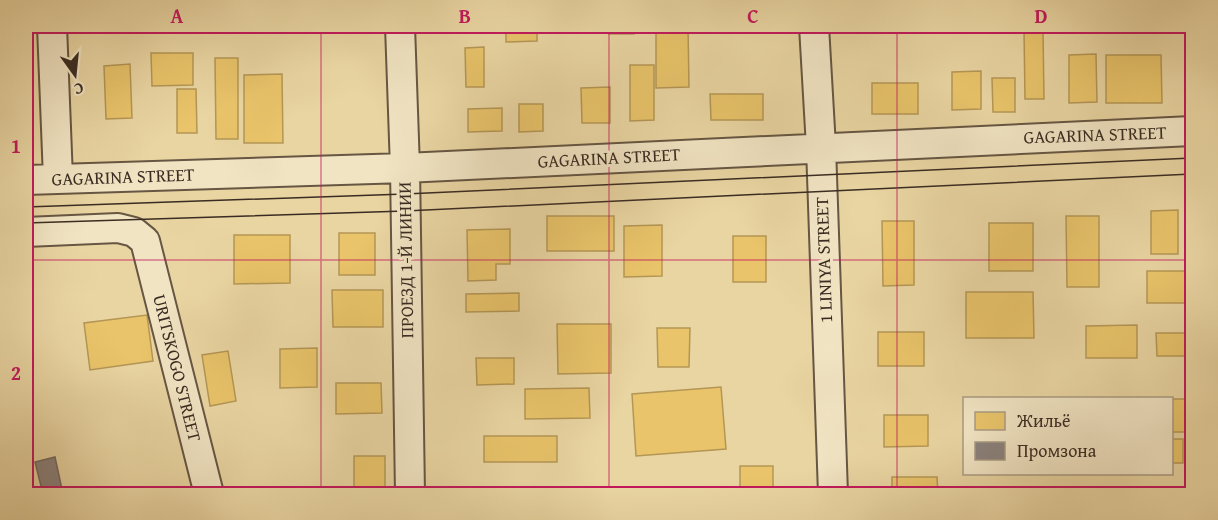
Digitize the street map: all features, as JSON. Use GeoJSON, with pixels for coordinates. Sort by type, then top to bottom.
{"type":"FeatureCollection","features":[{"type":"Feature","properties":{"kind":"street"},"geometry":{"type":"LineString","coordinates":[[52,26],[58,179]]}},
{"type":"Feature","properties":{"kind":"street","name":"ПРОЕЗД 1-Й ЛИНИИ"},"geometry":{"type":"LineString","coordinates":[[400,26],[405,168],[410,495]]}},
{"type":"Feature","properties":{"kind":"street","name":"1 LINIYA STREET"},"geometry":{"type":"LineString","coordinates":[[814,26],[821,147],[833,495]]}},
{"type":"Feature","properties":{"kind":"street","name":"GAGARINA STREET"},"geometry":{"type":"LineString","coordinates":[[26,180],[405,168],[1192,131]]}},
{"type":"Feature","properties":{"kind":"street","name":"URITSKOGO STREET"},"geometry":{"type":"LineString","coordinates":[[26,232],[118,228],[134,232],[145,241],[209,495]]}},
{"type":"Feature","properties":{"kind":"building: Жильё"},"geometry":{"type":"Polygon","coordinates":[[[506,26],[537,26],[537,41],[506,42],[506,26]]]}},
{"type":"Feature","properties":{"kind":"building: Жильё"},"geometry":{"type":"Polygon","coordinates":[[[609,26],[634,26],[634,34],[609,34],[609,26]]]}},
{"type":"Feature","properties":{"kind":"building: Жильё"},"geometry":{"type":"Polygon","coordinates":[[[656,26],[688,26],[689,87],[656,88],[656,26]]]}},
{"type":"Feature","properties":{"kind":"building: Жильё"},"geometry":{"type":"Polygon","coordinates":[[[863,26],[910,26],[910,32],[863,32],[863,26]]]}},
{"type":"Feature","properties":{"kind":"building: Жильё"},"geometry":{"type":"Polygon","coordinates":[[[920,26],[941,26],[941,30],[920,31],[920,26]]]}},
{"type":"Feature","properties":{"kind":"building: Жильё"},"geometry":{"type":"Polygon","coordinates":[[[1024,31],[1043,31],[1044,99],[1025,99],[1024,31]]]}},
{"type":"Feature","properties":{"kind":"building: Жильё"},"geometry":{"type":"Polygon","coordinates":[[[484,47],[484,87],[466,87],[465,48],[484,47]]]}},
{"type":"Feature","properties":{"kind":"building: Жильё"},"geometry":{"type":"Polygon","coordinates":[[[151,53],[193,53],[193,85],[152,86],[151,53]]]}},
{"type":"Feature","properties":{"kind":"building: Жильё"},"geometry":{"type":"Polygon","coordinates":[[[1096,54],[1097,102],[1069,103],[1069,55],[1096,54]]]}},
{"type":"Feature","properties":{"kind":"building: Жильё"},"geometry":{"type":"Polygon","coordinates":[[[1106,55],[1161,55],[1162,103],[1106,103],[1106,55]]]}},
{"type":"Feature","properties":{"kind":"building: Жильё"},"geometry":{"type":"Polygon","coordinates":[[[215,58],[238,58],[238,139],[216,139],[215,58]]]}},
{"type":"Feature","properties":{"kind":"building: Жильё"},"geometry":{"type":"Polygon","coordinates":[[[130,64],[132,118],[106,119],[104,66],[130,64]]]}},
{"type":"Feature","properties":{"kind":"building: Жильё"},"geometry":{"type":"Polygon","coordinates":[[[630,65],[654,65],[654,120],[630,121],[630,65]]]}},
{"type":"Feature","properties":{"kind":"building: Жильё"},"geometry":{"type":"Polygon","coordinates":[[[981,71],[981,109],[952,110],[952,72],[981,71]]]}},
{"type":"Feature","properties":{"kind":"building: Жильё"},"geometry":{"type":"Polygon","coordinates":[[[282,74],[283,143],[244,143],[244,75],[282,74]]]}},
{"type":"Feature","properties":{"kind":"building: Жильё"},"geometry":{"type":"Polygon","coordinates":[[[992,78],[1015,78],[1015,112],[993,112],[992,78]]]}},
{"type":"Feature","properties":{"kind":"building: Жильё"},"geometry":{"type":"Polygon","coordinates":[[[872,83],[918,83],[918,114],[872,114],[872,83]]]}},
{"type":"Feature","properties":{"kind":"building: Жильё"},"geometry":{"type":"Polygon","coordinates":[[[610,87],[610,123],[582,123],[581,88],[610,87]]]}},
{"type":"Feature","properties":{"kind":"building: Жильё"},"geometry":{"type":"Polygon","coordinates":[[[177,89],[196,89],[197,133],[177,133],[177,89]]]}},
{"type":"Feature","properties":{"kind":"building: Жильё"},"geometry":{"type":"Polygon","coordinates":[[[710,94],[763,94],[763,120],[711,120],[710,94]]]}},
{"type":"Feature","properties":{"kind":"building: Жильё"},"geometry":{"type":"Polygon","coordinates":[[[519,104],[543,104],[543,131],[519,132],[519,104]]]}},
{"type":"Feature","properties":{"kind":"building: Жильё"},"geometry":{"type":"Polygon","coordinates":[[[502,108],[502,131],[468,132],[468,109],[502,108]]]}},
{"type":"Feature","properties":{"kind":"building: Жильё"},"geometry":{"type":"Polygon","coordinates":[[[1178,210],[1178,254],[1151,254],[1151,211],[1178,210]]]}},
{"type":"Feature","properties":{"kind":"building: Жильё"},"geometry":{"type":"Polygon","coordinates":[[[547,216],[614,216],[614,251],[547,251],[547,216]]]}},
{"type":"Feature","properties":{"kind":"building: Жильё"},"geometry":{"type":"Polygon","coordinates":[[[1066,216],[1099,216],[1099,287],[1067,287],[1066,216]]]}},
{"type":"Feature","properties":{"kind":"building: Жильё"},"geometry":{"type":"Polygon","coordinates":[[[882,221],[914,221],[914,285],[883,286],[882,221]]]}},
{"type":"Feature","properties":{"kind":"building: Жильё"},"geometry":{"type":"Polygon","coordinates":[[[989,223],[1033,223],[1033,271],[989,271],[989,223]]]}},
{"type":"Feature","properties":{"kind":"building: Жильё"},"geometry":{"type":"Polygon","coordinates":[[[662,225],[662,276],[624,277],[624,226],[662,225]]]}},
{"type":"Feature","properties":{"kind":"building: Жильё"},"geometry":{"type":"Polygon","coordinates":[[[510,229],[510,264],[496,264],[496,280],[468,281],[467,230],[510,229]]]}},
{"type":"Feature","properties":{"kind":"building: Жильё"},"geometry":{"type":"Polygon","coordinates":[[[339,233],[375,233],[375,275],[339,275],[339,233]]]}},
{"type":"Feature","properties":{"kind":"building: Жильё"},"geometry":{"type":"Polygon","coordinates":[[[234,235],[290,235],[290,283],[234,284],[234,235]]]}},
{"type":"Feature","properties":{"kind":"building: Жильё"},"geometry":{"type":"Polygon","coordinates":[[[733,236],[766,236],[766,282],[733,282],[733,236]]]}},
{"type":"Feature","properties":{"kind":"building: Жильё"},"geometry":{"type":"Polygon","coordinates":[[[1147,271],[1185,271],[1185,303],[1147,303],[1147,271]]]}},
{"type":"Feature","properties":{"kind":"building: Жильё"},"geometry":{"type":"Polygon","coordinates":[[[332,290],[383,290],[383,327],[333,327],[332,290]]]}},
{"type":"Feature","properties":{"kind":"building: Жильё"},"geometry":{"type":"Polygon","coordinates":[[[966,292],[1033,292],[1034,338],[966,338],[966,292]]]}},
{"type":"Feature","properties":{"kind":"building: Жильё"},"geometry":{"type":"Polygon","coordinates":[[[519,293],[519,311],[466,312],[466,294],[519,293]]]}},
{"type":"Feature","properties":{"kind":"building: Жильё"},"geometry":{"type":"Polygon","coordinates":[[[147,315],[153,361],[90,370],[84,323],[147,315]]]}},
{"type":"Feature","properties":{"kind":"building: Жильё"},"geometry":{"type":"Polygon","coordinates":[[[557,324],[611,324],[611,373],[558,374],[557,324]]]}},
{"type":"Feature","properties":{"kind":"building: Жильё"},"geometry":{"type":"Polygon","coordinates":[[[1137,325],[1137,358],[1086,358],[1086,326],[1137,325]]]}},
{"type":"Feature","properties":{"kind":"building: Жильё"},"geometry":{"type":"Polygon","coordinates":[[[657,328],[690,328],[689,367],[658,367],[657,328]]]}},
{"type":"Feature","properties":{"kind":"building: Жильё"},"geometry":{"type":"Polygon","coordinates":[[[878,332],[924,332],[924,366],[878,366],[878,332]]]}},
{"type":"Feature","properties":{"kind":"building: Жильё"},"geometry":{"type":"Polygon","coordinates":[[[1156,333],[1191,333],[1190,356],[1157,356],[1156,333]]]}},
{"type":"Feature","properties":{"kind":"building: Жильё"},"geometry":{"type":"Polygon","coordinates":[[[317,348],[317,387],[280,388],[280,349],[317,348]]]}},
{"type":"Feature","properties":{"kind":"building: Жильё"},"geometry":{"type":"Polygon","coordinates":[[[228,351],[236,401],[210,406],[202,355],[228,351]]]}},
{"type":"Feature","properties":{"kind":"building: Жильё"},"geometry":{"type":"Polygon","coordinates":[[[476,358],[514,358],[514,384],[477,385],[476,358]]]}},
{"type":"Feature","properties":{"kind":"building: Жильё"},"geometry":{"type":"Polygon","coordinates":[[[336,383],[381,383],[382,413],[336,414],[336,383]]]}},
{"type":"Feature","properties":{"kind":"building: Жильё"},"geometry":{"type":"Polygon","coordinates":[[[721,387],[726,449],[636,456],[632,394],[721,387]]]}},
{"type":"Feature","properties":{"kind":"building: Жильё"},"geometry":{"type":"Polygon","coordinates":[[[589,388],[590,418],[525,419],[525,389],[589,388]]]}},
{"type":"Feature","properties":{"kind":"building: Жильё"},"geometry":{"type":"Polygon","coordinates":[[[1173,399],[1186,399],[1187,432],[1173,432],[1173,399]]]}},
{"type":"Feature","properties":{"kind":"building: Жильё"},"geometry":{"type":"Polygon","coordinates":[[[884,415],[928,415],[928,446],[884,447],[884,415]]]}},
{"type":"Feature","properties":{"kind":"building: Жильё"},"geometry":{"type":"Polygon","coordinates":[[[484,436],[557,436],[557,462],[484,462],[484,436]]]}},
{"type":"Feature","properties":{"kind":"building: Жильё"},"geometry":{"type":"Polygon","coordinates":[[[1173,439],[1183,439],[1183,463],[1173,463],[1173,439]]]}},
{"type":"Feature","properties":{"kind":"building: Жильё"},"geometry":{"type":"Polygon","coordinates":[[[354,456],[385,456],[385,494],[354,494],[354,456]]]}},
{"type":"Feature","properties":{"kind":"building: Жильё"},"geometry":{"type":"Polygon","coordinates":[[[740,466],[773,466],[773,489],[740,489],[740,466]]]}},
{"type":"Feature","properties":{"kind":"building: Жильё"},"geometry":{"type":"Polygon","coordinates":[[[892,477],[937,477],[938,494],[892,494],[892,477]]]}},
{"type":"Feature","properties":{"kind":"building: Жильё"},"geometry":{"type":"Polygon","coordinates":[[[1063,489],[1096,489],[1096,494],[1063,494],[1063,489]]]}},
{"type":"Feature","properties":{"kind":"building: Промзона"},"geometry":{"type":"Polygon","coordinates":[[[55,457],[63,494],[43,494],[35,462],[55,457]]]}},
{"type":"Feature","properties":{"kind":"tram line"},"geometry":{"type":"LineString","coordinates":[[26,207],[405,194],[1192,158]]}},
{"type":"Feature","properties":{"kind":"tram line"},"geometry":{"type":"LineString","coordinates":[[26,223],[405,211],[1192,174]]}}]}
